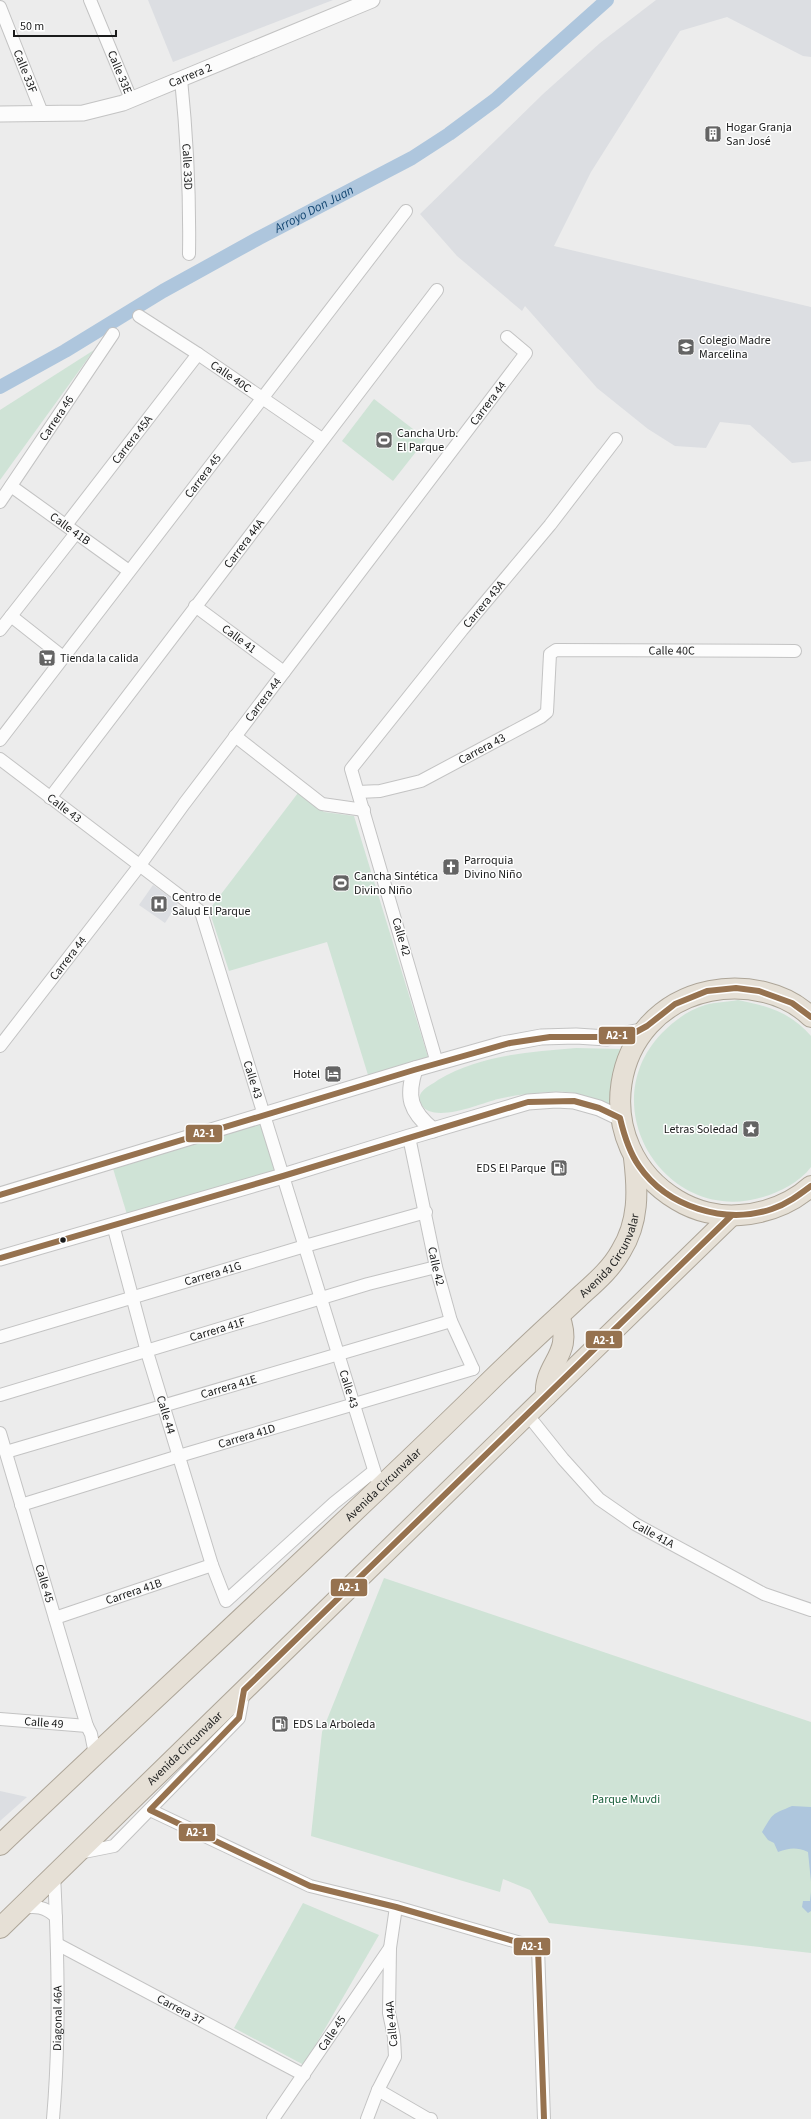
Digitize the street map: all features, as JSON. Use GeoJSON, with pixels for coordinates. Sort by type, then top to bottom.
{"type":"FeatureCollection","features":[{"type":"Feature","properties":{"kind":"highway"},"geometry":{"type":"LineString","coordinates":[[810,1015],[788,1001],[767,993],[745,988],[722,988],[700,993],[679,1002],[661,1014],[645,1030],[632,1050],[623,1072],[620,1095],[620,1118],[628,1145],[634,1158],[648,1177],[665,1193],[685,1205],[708,1213],[731,1216],[757,1214],[781,1206],[804,1193],[811,1186]]}},
{"type":"Feature","properties":{"kind":"highway","name":"Avenida Circunvalar"},"geometry":{"type":"LineString","coordinates":[[0,1845],[115,1736],[377,1480],[494,1377],[605,1273],[621,1252],[631,1232],[636,1210],[638,1188],[634,1158]]}},
{"type":"Feature","properties":{"kind":"highway","name":"Avenida Circunvalar"},"geometry":{"type":"LineString","coordinates":[[0,1928],[731,1216]]}},
{"type":"Feature","properties":{"kind":"highway"},"geometry":{"type":"LineString","coordinates":[[546,1396],[547,1379],[561,1352],[565,1337],[559,1316]]}},
{"type":"Feature","properties":{"kind":"street","name":"Calle 33E"},"geometry":{"type":"LineString","coordinates":[[90,0],[132,99]]}},
{"type":"Feature","properties":{"kind":"street","name":"Carrera 2"},"geometry":{"type":"LineString","coordinates":[[0,114],[83,113],[132,99],[372,0]]}},
{"type":"Feature","properties":{"kind":"street","name":"Calle 33F"},"geometry":{"type":"LineString","coordinates":[[0,7],[42,113]]}},
{"type":"Feature","properties":{"kind":"street","name":"Calle 33D"},"geometry":{"type":"LineString","coordinates":[[181,79],[188,145],[190,200],[189,254]]}},
{"type":"Feature","properties":{"kind":"street","name":"Carrera 45"},"geometry":{"type":"LineString","coordinates":[[0,740],[406,211]]}},
{"type":"Feature","properties":{"kind":"street","name":"Carrera 44A"},"geometry":{"type":"LineString","coordinates":[[50,798],[437,290]]}},
{"type":"Feature","properties":{"kind":"street","name":"Calle 40C"},"geometry":{"type":"LineString","coordinates":[[139,316],[198,354],[322,439]]}},
{"type":"Feature","properties":{"kind":"street","name":"Carrera 46"},"geometry":{"type":"LineString","coordinates":[[0,502],[113,334]]}},
{"type":"Feature","properties":{"kind":"street","name":"Carrera 44"},"geometry":{"type":"LineString","coordinates":[[0,1046],[140,865],[235,736],[526,353],[507,336]]}},
{"type":"Feature","properties":{"kind":"street","name":"Carrera 45A"},"geometry":{"type":"LineString","coordinates":[[0,630],[198,354]]}},
{"type":"Feature","properties":{"kind":"street","name":"Carrera 43A"},"geometry":{"type":"LineString","coordinates":[[351,769],[462,630],[550,525],[616,439]]}},
{"type":"Feature","properties":{"kind":"street","name":"Calle 41B"},"geometry":{"type":"LineString","coordinates":[[11,486],[129,571]]}},
{"type":"Feature","properties":{"kind":"street","name":"Calle 41"},"geometry":{"type":"LineString","coordinates":[[195,606],[284,672]]}},
{"type":"Feature","properties":{"kind":"street"},"geometry":{"type":"LineString","coordinates":[[11,616],[63,657]]}},
{"type":"Feature","properties":{"kind":"street","name":"Calle 40C"},"geometry":{"type":"LineString","coordinates":[[550,654],[556,650],[795,651]]}},
{"type":"Feature","properties":{"kind":"street","name":"Carrera 43"},"geometry":{"type":"LineString","coordinates":[[358,792],[380,791],[421,781],[547,712],[550,654]]}},
{"type":"Feature","properties":{"kind":"street"},"geometry":{"type":"LineString","coordinates":[[235,736],[322,804],[364,810]]}},
{"type":"Feature","properties":{"kind":"street","name":"Calle 43"},"geometry":{"type":"LineString","coordinates":[[0,759],[201,912],[377,1480]]}},
{"type":"Feature","properties":{"kind":"street","name":"Calle 42"},"geometry":{"type":"LineString","coordinates":[[351,769],[437,1063]]}},
{"type":"Feature","properties":{"kind":"street"},"geometry":{"type":"LineString","coordinates":[[0,1195],[265,1116],[415,1069],[503,1044],[541,1037],[576,1036],[607,1038],[645,1030]]}},
{"type":"Feature","properties":{"kind":"street"},"geometry":{"type":"LineString","coordinates":[[415,1069],[410,1086],[412,1103],[419,1119],[433,1130]]}},
{"type":"Feature","properties":{"kind":"street"},"geometry":{"type":"LineString","coordinates":[[0,1258],[283,1176],[409,1136],[528,1102],[556,1100],[574,1101],[599,1108],[620,1118]]}},
{"type":"Feature","properties":{"kind":"street","name":"Calle 42"},"geometry":{"type":"LineString","coordinates":[[409,1136],[426,1212],[436,1267],[451,1321],[472,1368]]}},
{"type":"Feature","properties":{"kind":"street","name":"Carrera 41G"},"geometry":{"type":"LineString","coordinates":[[0,1338],[305,1246],[426,1212]]}},
{"type":"Feature","properties":{"kind":"street","name":"Calle 44"},"geometry":{"type":"LineString","coordinates":[[113,1225],[163,1406],[212,1565],[226,1601],[328,1509],[377,1480]]}},
{"type":"Feature","properties":{"kind":"street","name":"Carrera 41F"},"geometry":{"type":"LineString","coordinates":[[0,1395],[147,1352],[321,1298],[436,1267]]}},
{"type":"Feature","properties":{"kind":"street","name":"Carrera 41E"},"geometry":{"type":"LineString","coordinates":[[6,1452],[338,1353],[451,1321]]}},
{"type":"Feature","properties":{"kind":"street"},"geometry":{"type":"LineString","coordinates":[[472,1368],[494,1377]]}},
{"type":"Feature","properties":{"kind":"street","name":"Carrera 41D"},"geometry":{"type":"LineString","coordinates":[[21,1505],[472,1368]]}},
{"type":"Feature","properties":{"kind":"street","name":"Calle 41A"},"geometry":{"type":"LineString","coordinates":[[527,1414],[563,1459],[600,1498],[630,1519],[764,1594],[811,1610]]}},
{"type":"Feature","properties":{"kind":"street","name":"Calle 45"},"geometry":{"type":"LineString","coordinates":[[0,1433],[95,1754]]}},
{"type":"Feature","properties":{"kind":"street","name":"Carrera 41B"},"geometry":{"type":"LineString","coordinates":[[55,1618],[212,1565]]}},
{"type":"Feature","properties":{"kind":"street"},"geometry":{"type":"LineString","coordinates":[[77,1853],[114,1846],[239,1718],[244,1690]]}},
{"type":"Feature","properties":{"kind":"street","name":"Calle 49"},"geometry":{"type":"LineString","coordinates":[[0,1719],[89,1730]]}},
{"type":"Feature","properties":{"kind":"street"},"geometry":{"type":"LineString","coordinates":[[89,1730],[115,1736]]}},
{"type":"Feature","properties":{"kind":"street"},"geometry":{"type":"LineString","coordinates":[[150,1810],[310,1886],[396,1907],[538,1948],[544,2119]]}},
{"type":"Feature","properties":{"kind":"street","name":"Diagonal 46A"},"geometry":{"type":"LineString","coordinates":[[53,2119],[56,2080],[57,1944],[54,1874]]}},
{"type":"Feature","properties":{"kind":"street"},"geometry":{"type":"LineString","coordinates":[[20,1908],[37,1906],[44,1908],[56,1917]]}},
{"type":"Feature","properties":{"kind":"street","name":"Calle 44A"},"geometry":{"type":"LineString","coordinates":[[368,2119],[378,2090],[395,2057],[394,2037],[389,2013],[390,1948],[396,1907]]}},
{"type":"Feature","properties":{"kind":"street","name":"Carrera 37"},"geometry":{"type":"LineString","coordinates":[[57,1944],[304,2075]]}},
{"type":"Feature","properties":{"kind":"street","name":"Calle 45"},"geometry":{"type":"LineString","coordinates":[[273,2119],[390,1948]]}},
{"type":"Feature","properties":{"kind":"street"},"geometry":{"type":"LineString","coordinates":[[378,2090],[428,2119],[431,2119]]}},
{"type":"Feature","properties":{"kind":"shaded area"},"geometry":{"type":"Polygon","coordinates":[[[148,0],[333,0],[173,62],[148,0]]]}},
{"type":"Feature","properties":{"kind":"shaded area"},"geometry":{"type":"Polygon","coordinates":[[[656,0],[811,0],[811,57],[803,56],[727,17],[680,31],[591,172],[554,246],[811,307],[811,461],[792,463],[750,425],[720,422],[706,448],[675,446],[648,429],[597,388],[525,306],[522,311],[457,256],[420,214],[543,94],[600,43],[656,0]]]}},
{"type":"Feature","properties":{"kind":"shaded area","name":"Centro de Salud El Parque"},"geometry":{"type":"Polygon","coordinates":[[[153,885],[178,903],[165,923],[139,905],[153,885]]]}},
{"type":"Feature","properties":{"kind":"shaded area"},"geometry":{"type":"Polygon","coordinates":[[[0,1791],[27,1797],[0,1821],[0,1791]]]}},
{"type":"Feature","properties":{"kind":"green space"},"geometry":{"type":"Polygon","coordinates":[[[94,350],[0,480],[0,410],[94,350]]]}},
{"type":"Feature","properties":{"kind":"green space","name":"Cancha Urb. El Parque"},"geometry":{"type":"Polygon","coordinates":[[[374,399],[426,439],[393,481],[342,441],[374,399]]]}},
{"type":"Feature","properties":{"kind":"green space"},"geometry":{"type":"Polygon","coordinates":[[[301,789],[324,812],[354,816],[428,1057],[368,1075],[327,942],[229,971],[209,910],[301,789]]]}},
{"type":"Feature","properties":{"kind":"green space"},"geometry":{"type":"Polygon","coordinates":[[[738,1000],[778,1011],[795,1021],[811,1036],[811,1167],[795,1182],[776,1192],[763,1197],[728,1202],[696,1194],[670,1178],[650,1154],[637,1125],[634,1094],[642,1062],[662,1033],[676,1020],[705,1005],[738,1000]]]}},
{"type":"Feature","properties":{"kind":"green space"},"geometry":{"type":"Polygon","coordinates":[[[576,1048],[621,1049],[612,1075],[609,1104],[570,1092],[533,1093],[508,1097],[446,1113],[435,1113],[427,1110],[420,1103],[420,1094],[427,1087],[454,1072],[471,1065],[523,1053],[576,1048]]]}},
{"type":"Feature","properties":{"kind":"green space"},"geometry":{"type":"Polygon","coordinates":[[[265,1116],[283,1176],[129,1221],[111,1162],[265,1116]]]}},
{"type":"Feature","properties":{"kind":"green space","name":"Parque Muvdi"},"geometry":{"type":"Polygon","coordinates":[[[384,1578],[811,1722],[811,1953],[549,1923],[530,1890],[503,1879],[500,1892],[311,1836],[322,1732],[384,1578]]]}},
{"type":"Feature","properties":{"kind":"green space"},"geometry":{"type":"Polygon","coordinates":[[[303,1903],[379,1935],[304,2065],[234,2028],[303,1903]]]}},
{"type":"Feature","properties":{"kind":"water"},"geometry":{"type":"Polygon","coordinates":[[[792,1806],[811,1807],[811,1882],[808,1852],[800,1849],[793,1849],[778,1852],[774,1843],[768,1840],[762,1832],[774,1815],[792,1806]]]}},
{"type":"Feature","properties":{"kind":"water"},"geometry":{"type":"Polygon","coordinates":[[[811,1892],[811,1911],[808,1913],[802,1907],[803,1901],[810,1901],[811,1892]]]}},
{"type":"Feature","properties":{"kind":"waterway","name":"Arroyo Don Juan"},"geometry":{"type":"LineString","coordinates":[[0,387],[65,351],[163,291],[259,238],[412,158],[449,134],[495,100],[607,0]]}},
{"type":"Feature","properties":{"kind":"transit line","name":"A2-1"},"geometry":{"type":"LineString","coordinates":[[0,1195],[414,1070],[510,1043],[550,1037],[606,1037],[636,1032],[647,1026],[675,1004],[707,991],[736,988],[759,991],[792,1003],[811,1017]]}},
{"type":"Feature","properties":{"kind":"transit line","name":"A2-1"},"geometry":{"type":"LineString","coordinates":[[0,1258],[283,1176],[528,1102],[574,1101],[599,1108],[620,1118],[632,1155],[639,1166],[651,1180],[665,1192],[681,1202],[698,1209],[735,1215],[754,1213],[783,1205],[811,1186]]}},
{"type":"Feature","properties":{"kind":"transit line","name":"A2-1"},"geometry":{"type":"LineString","coordinates":[[544,2119],[538,1948],[396,1907],[310,1886],[150,1810],[239,1718],[244,1690],[731,1216]]}},
{"type":"Feature","properties":{"kind":"place","name":"Hogar Granja San José"},"geometry":{"type":"Point","coordinates":[713,134]}},
{"type":"Feature","properties":{"kind":"place","name":"Colegio Madre Marcelina"},"geometry":{"type":"Point","coordinates":[686,347]}},
{"type":"Feature","properties":{"kind":"place","name":"Cancha Urb. El Parque"},"geometry":{"type":"Point","coordinates":[384,440]}},
{"type":"Feature","properties":{"kind":"place","name":"Tienda la calida"},"geometry":{"type":"Point","coordinates":[47,658]}},
{"type":"Feature","properties":{"kind":"place","name":"Parroquia Divino Niño"},"geometry":{"type":"Point","coordinates":[451,867]}},
{"type":"Feature","properties":{"kind":"place","name":"Cancha Sintética Divino Niño"},"geometry":{"type":"Point","coordinates":[341,883]}},
{"type":"Feature","properties":{"kind":"place","name":"Centro de Salud El Parque"},"geometry":{"type":"Point","coordinates":[159,904]}},
{"type":"Feature","properties":{"kind":"place","name":"Hotel"},"geometry":{"type":"Point","coordinates":[333,1074]}},
{"type":"Feature","properties":{"kind":"place","name":"Letras Soledad"},"geometry":{"type":"Point","coordinates":[751,1129]}},
{"type":"Feature","properties":{"kind":"place","name":"EDS El Parque"},"geometry":{"type":"Point","coordinates":[559,1168]}},
{"type":"Feature","properties":{"kind":"place","name":"EDS La Arboleda"},"geometry":{"type":"Point","coordinates":[280,1724]}}]}
